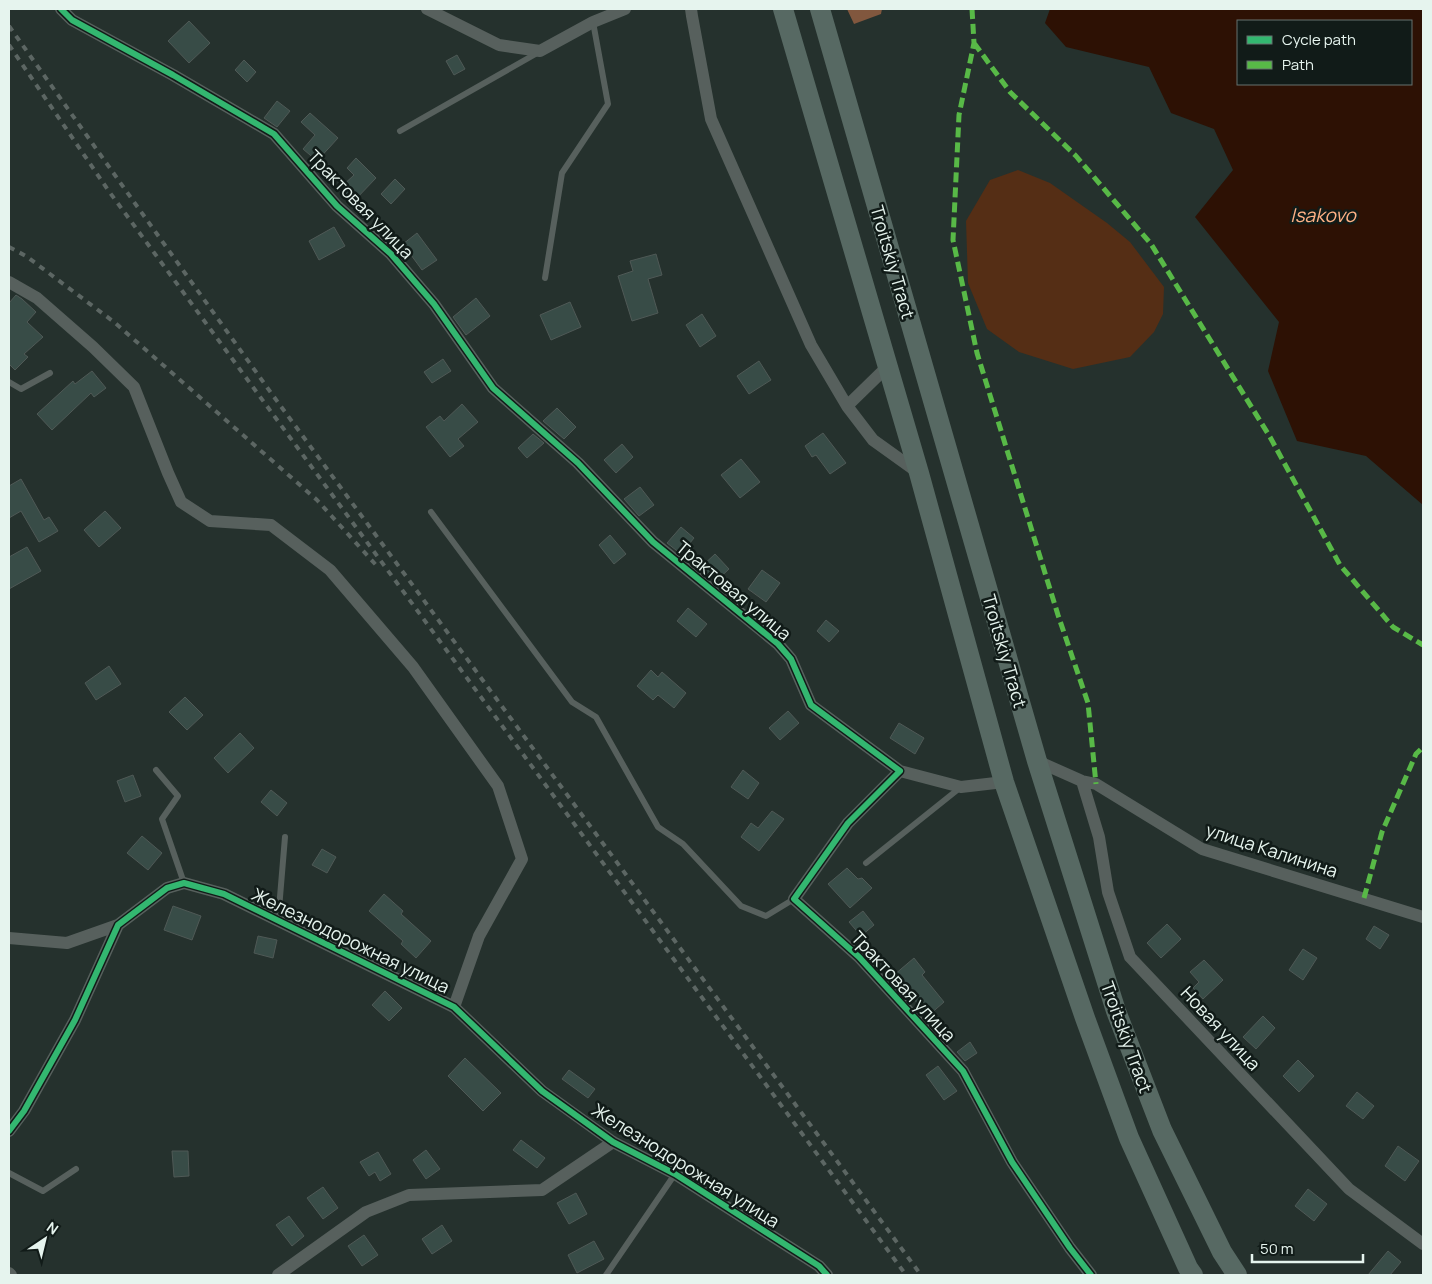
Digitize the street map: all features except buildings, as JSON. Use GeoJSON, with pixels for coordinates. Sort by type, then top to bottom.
{"type":"FeatureCollection","features":[{"type":"Feature","properties":{"kind":"main road","name":"Troitskiy Tract"},"geometry":{"type":"LineString","coordinates":[[783,9],[919,473],[1004,782],[1085,1018],[1129,1138],[1188,1268],[1193,1275]]}},
{"type":"Feature","properties":{"kind":"main road","name":"Troitskiy Tract"},"geometry":{"type":"LineString","coordinates":[[820,9],[1037,761],[1116,1011],[1162,1130],[1217,1244],[1237,1275]]}},
{"type":"Feature","properties":{"kind":"street","name":"Трактовая улица"},"geometry":{"type":"LineString","coordinates":[[61,9],[72,20],[173,75],[274,134],[337,206],[391,254],[434,304],[493,388],[578,463],[653,542],[778,644],[790,659],[811,705],[900,770]]}},
{"type":"Feature","properties":{"kind":"street"},"geometry":{"type":"LineString","coordinates":[[427,9],[499,44],[540,51],[598,16],[625,9]]}},
{"type":"Feature","properties":{"kind":"street"},"geometry":{"type":"LineString","coordinates":[[692,9],[711,119],[811,345],[847,406],[873,440],[919,473]]}},
{"type":"Feature","properties":{"kind":"street","name":"Железнодорожная улица"},"geometry":{"type":"LineString","coordinates":[[9,282],[37,298],[93,347],[134,387],[181,502],[210,521],[271,525],[330,570],[413,667],[498,786],[522,859],[479,936],[454,1007]]}},
{"type":"Feature","properties":{"kind":"street"},"geometry":{"type":"LineString","coordinates":[[847,406],[888,366]]}},
{"type":"Feature","properties":{"kind":"street","name":"улица Калинина"},"geometry":{"type":"LineString","coordinates":[[1037,761],[1082,781],[1096,784],[1202,849],[1423,917]]}},
{"type":"Feature","properties":{"kind":"street"},"geometry":{"type":"LineString","coordinates":[[794,899],[848,824],[900,770],[961,787],[1004,782]]}},
{"type":"Feature","properties":{"kind":"street","name":"Новая улица"},"geometry":{"type":"LineString","coordinates":[[1082,781],[1099,837],[1108,892],[1130,957],[1350,1189],[1423,1244]]}},
{"type":"Feature","properties":{"kind":"street"},"geometry":{"type":"LineString","coordinates":[[9,938],[67,943],[118,925],[168,888],[184,883]]}},
{"type":"Feature","properties":{"kind":"street","name":"Железнодорожная улица"},"geometry":{"type":"LineString","coordinates":[[184,883],[224,894],[454,1007],[542,1091],[613,1142],[675,1174],[819,1266],[827,1275]]}},
{"type":"Feature","properties":{"kind":"street","name":"Трактовая улица"},"geometry":{"type":"LineString","coordinates":[[794,899],[859,957],[962,1071],[1012,1162],[1070,1248],[1091,1275]]}},
{"type":"Feature","properties":{"kind":"street"},"geometry":{"type":"LineString","coordinates":[[9,1131],[24,1111],[75,1020],[118,925]]}},
{"type":"Feature","properties":{"kind":"street"},"geometry":{"type":"LineString","coordinates":[[9,1116],[24,1111]]}},
{"type":"Feature","properties":{"kind":"street","name":"Железнодорожная улица"},"geometry":{"type":"LineString","coordinates":[[278,1275],[366,1212],[401,1198],[410,1195],[542,1190],[613,1142]]}},
{"type":"Feature","properties":{"kind":"lane"},"geometry":{"type":"LineString","coordinates":[[545,278],[562,173],[608,104],[598,16]]}},
{"type":"Feature","properties":{"kind":"lane"},"geometry":{"type":"LineString","coordinates":[[400,131],[540,51]]}},
{"type":"Feature","properties":{"kind":"lane"},"geometry":{"type":"LineString","coordinates":[[9,382],[21,389],[50,373]]}},
{"type":"Feature","properties":{"kind":"lane"},"geometry":{"type":"LineString","coordinates":[[431,512],[572,702],[596,717],[658,828],[683,844],[741,906],[766,916],[794,899]]}},
{"type":"Feature","properties":{"kind":"lane"},"geometry":{"type":"LineString","coordinates":[[156,770],[178,796],[162,819],[184,883]]}},
{"type":"Feature","properties":{"kind":"lane"},"geometry":{"type":"LineString","coordinates":[[866,863],[961,787]]}},
{"type":"Feature","properties":{"kind":"lane"},"geometry":{"type":"LineString","coordinates":[[278,921],[285,837]]}},
{"type":"Feature","properties":{"kind":"lane"},"geometry":{"type":"LineString","coordinates":[[9,1173],[44,1191],[76,1169]]}},
{"type":"Feature","properties":{"kind":"lane"},"geometry":{"type":"LineString","coordinates":[[606,1275],[675,1174]]}},
{"type":"Feature","properties":{"kind":"shaded area"},"geometry":{"type":"Polygon","coordinates":[[[847,9],[882,9],[881,14],[854,24],[847,9]]]}},
{"type":"Feature","properties":{"kind":"shaded area"},"geometry":{"type":"Polygon","coordinates":[[[1018,170],[1050,183],[1107,223],[1130,242],[1164,287],[1163,314],[1154,332],[1130,357],[1073,369],[1019,352],[987,329],[968,283],[966,221],[990,180],[1018,170]]]}},
{"type":"Feature","properties":{"kind":"water","name":"Isakovo"},"geometry":{"type":"Polygon","coordinates":[[[1050,9],[1423,9],[1423,505],[1366,456],[1297,441],[1268,371],[1279,322],[1195,217],[1233,170],[1214,129],[1171,113],[1149,67],[1066,47],[1045,23],[1050,9]]]}},
{"type":"Feature","properties":{"kind":"railway"},"geometry":{"type":"LineString","coordinates":[[9,26],[274,397],[921,1275]]}},
{"type":"Feature","properties":{"kind":"railway"},"geometry":{"type":"LineString","coordinates":[[9,45],[108,190],[906,1275]]}},
{"type":"Feature","properties":{"kind":"railway"},"geometry":{"type":"LineString","coordinates":[[9,247],[26,256],[114,322],[317,500],[376,565]]}},
{"type":"Feature","properties":{"kind":"marked path"},"geometry":{"type":"LineString","coordinates":[[972,9],[974,43],[959,115],[953,240],[977,353],[1058,615],[1088,703],[1096,784]]}},
{"type":"Feature","properties":{"kind":"marked path"},"geometry":{"type":"LineString","coordinates":[[974,43],[1010,92],[1076,156],[1151,244],[1270,437],[1340,565],[1393,627],[1423,645]]}},
{"type":"Feature","properties":{"kind":"marked path"},"geometry":{"type":"LineString","coordinates":[[1364,898],[1382,832],[1416,754],[1423,747]]}},
{"type":"Feature","properties":{"kind":"cycle path"},"geometry":{"type":"LineString","coordinates":[[61,9],[72,20],[173,75],[274,134],[337,206],[391,254],[434,304],[493,388],[578,463],[653,542],[778,644],[791,659],[811,705],[900,771],[848,823],[794,899],[859,957],[963,1071],[1012,1162],[1070,1248],[1091,1275]]}},
{"type":"Feature","properties":{"kind":"cycle path"},"geometry":{"type":"LineString","coordinates":[[9,1131],[24,1111],[75,1020],[118,925],[167,888],[184,883],[224,894],[454,1007],[542,1091],[613,1142],[675,1174],[819,1266],[827,1275]]}}]}
